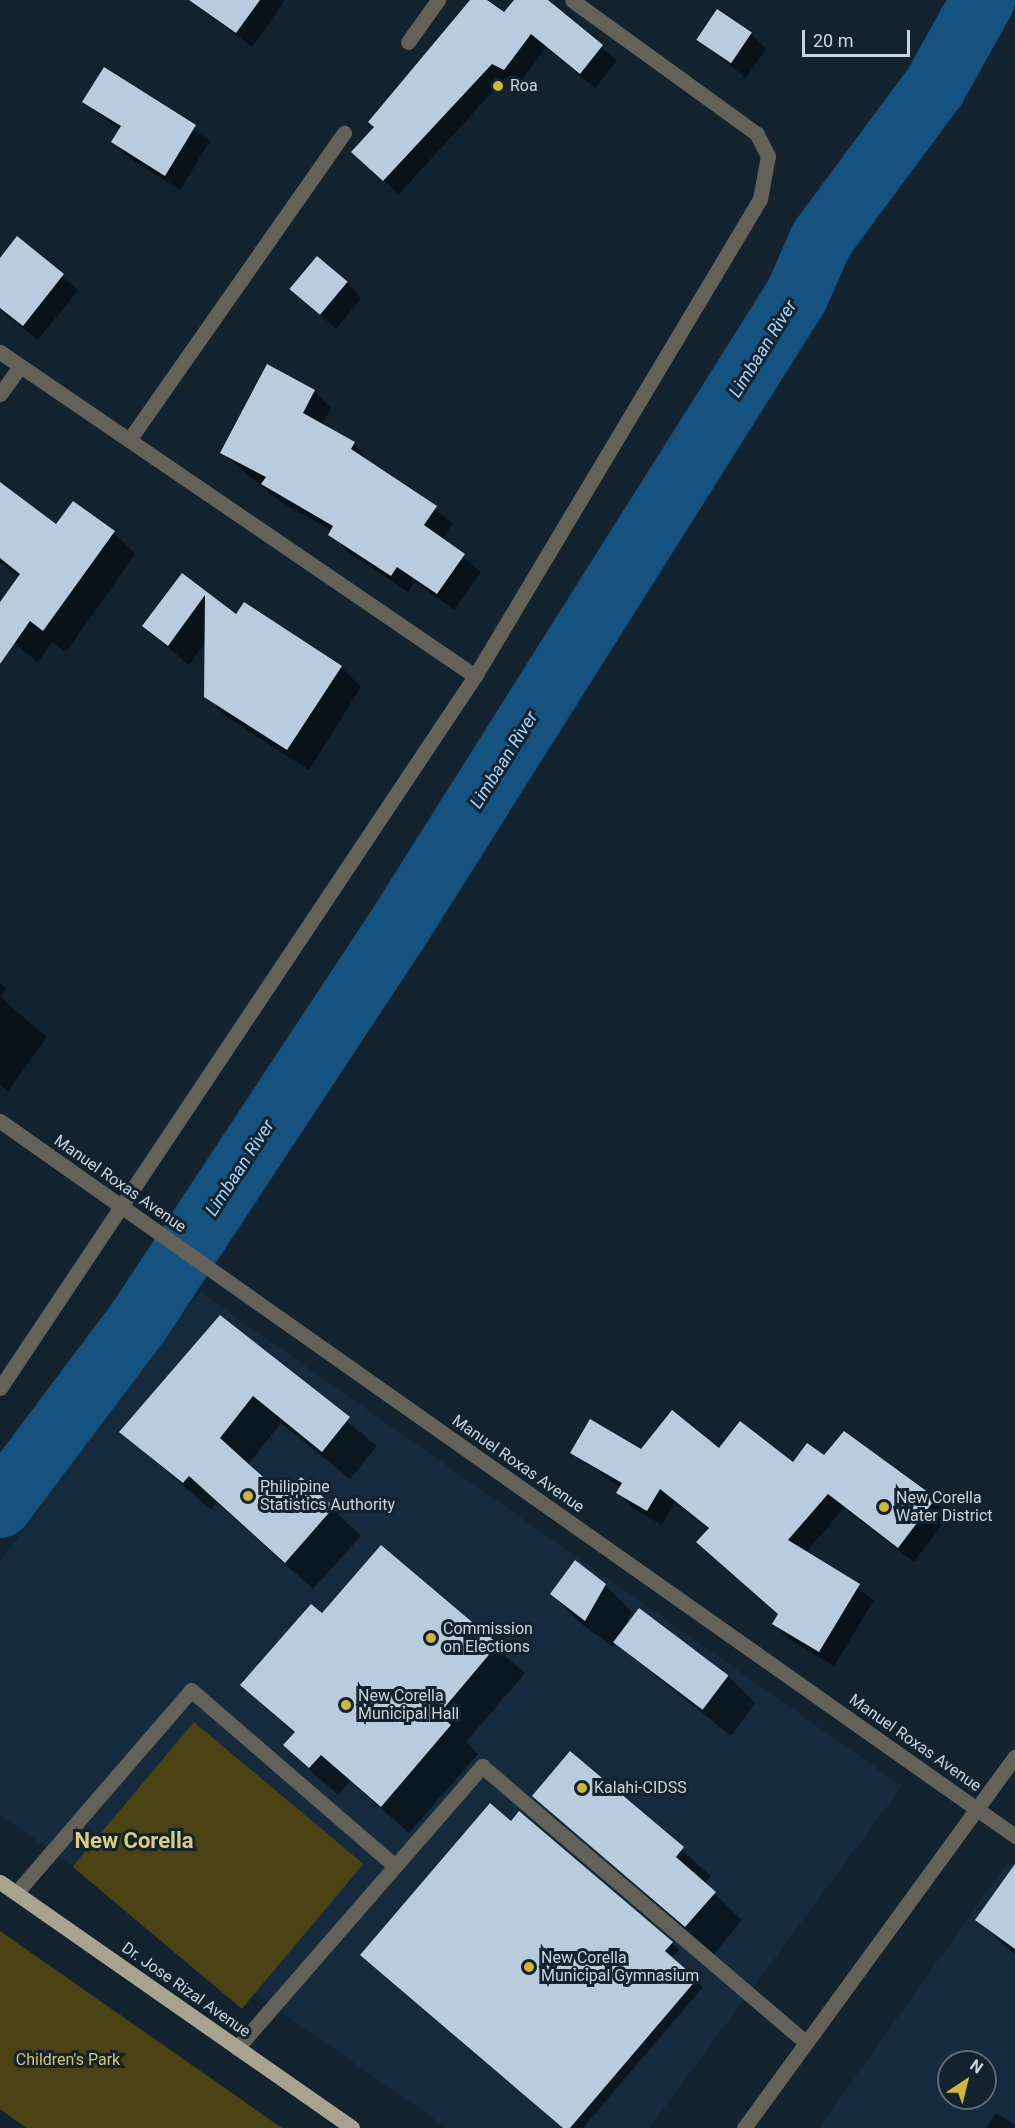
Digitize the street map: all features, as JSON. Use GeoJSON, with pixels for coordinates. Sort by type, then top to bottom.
{"type":"FeatureCollection","features":[{"type":"Feature","properties":{"kind":"main road","name":"Dr. Jose Rizal Avenue"},"geometry":{"type":"LineString","coordinates":[[0,1882],[351,2128]]}},
{"type":"Feature","properties":{"kind":"street"},"geometry":{"type":"LineString","coordinates":[[408,42],[438,0]]}},
{"type":"Feature","properties":{"kind":"street"},"geometry":{"type":"LineString","coordinates":[[0,1388],[123,1208],[475,676],[760,199],[767,177],[768,156],[757,134],[572,0]]}},
{"type":"Feature","properties":{"kind":"street"},"geometry":{"type":"LineString","coordinates":[[129,440],[344,133]]}},
{"type":"Feature","properties":{"kind":"street"},"geometry":{"type":"LineString","coordinates":[[0,352],[475,676]]}},
{"type":"Feature","properties":{"kind":"street"},"geometry":{"type":"LineString","coordinates":[[0,394],[20,366]]}},
{"type":"Feature","properties":{"kind":"street","name":"Manuel Roxas Avenue"},"geometry":{"type":"LineString","coordinates":[[0,1121],[1015,1836]]}},
{"type":"Feature","properties":{"kind":"street"},"geometry":{"type":"LineString","coordinates":[[16,1893],[191,1690],[395,1866]]}},
{"type":"Feature","properties":{"kind":"street"},"geometry":{"type":"LineString","coordinates":[[744,2128],[1015,1756]]}},
{"type":"Feature","properties":{"kind":"street"},"geometry":{"type":"LineString","coordinates":[[237,2048],[482,1766],[806,2043]]}},
{"type":"Feature","properties":{"kind":"shaded area"},"geometry":{"type":"Polygon","coordinates":[[[200,1292],[902,1786],[649,2128],[447,2128],[0,1815],[0,1562],[200,1292]]]}},
{"type":"Feature","properties":{"kind":"shaded area"},"geometry":{"type":"Polygon","coordinates":[[[1008,1862],[1015,1867],[1015,2128],[819,2128],[1008,1862]]]}},
{"type":"Feature","properties":{"kind":"green space"},"geometry":{"type":"Polygon","coordinates":[[[194,1722],[363,1864],[242,2009],[73,1867],[194,1722]]]}},
{"type":"Feature","properties":{"kind":"green space","name":"Children's Park"},"geometry":{"type":"Polygon","coordinates":[[[0,1931],[282,2128],[26,2128],[0,2109],[0,1931]]]}},
{"type":"Feature","properties":{"kind":"building"},"geometry":{"type":"Polygon","coordinates":[[[189,0],[260,0],[236,33],[189,0]]]}},
{"type":"Feature","properties":{"kind":"building"},"geometry":{"type":"Polygon","coordinates":[[[470,0],[487,0],[504,12],[514,0],[548,0],[603,45],[580,74],[531,34],[504,70],[492,64],[383,181],[351,152],[374,127],[368,122],[470,0]]]}},
{"type":"Feature","properties":{"kind":"building"},"geometry":{"type":"Polygon","coordinates":[[[717,9],[752,32],[731,63],[696,40],[717,9]]]}},
{"type":"Feature","properties":{"kind":"building"},"geometry":{"type":"Polygon","coordinates":[[[104,67],[196,125],[165,176],[111,142],[121,126],[82,102],[104,67]]]}},
{"type":"Feature","properties":{"kind":"building"},"geometry":{"type":"Polygon","coordinates":[[[17,236],[64,274],[23,326],[0,308],[0,258],[17,236]]]}},
{"type":"Feature","properties":{"kind":"building"},"geometry":{"type":"Polygon","coordinates":[[[317,256],[348,282],[320,315],[289,289],[317,256]]]}},
{"type":"Feature","properties":{"kind":"building"},"geometry":{"type":"Polygon","coordinates":[[[267,364],[315,390],[303,413],[355,442],[351,449],[437,506],[424,525],[465,554],[437,594],[397,567],[391,576],[328,535],[333,526],[261,484],[266,477],[220,453],[267,364]]]}},
{"type":"Feature","properties":{"kind":"building"},"geometry":{"type":"Polygon","coordinates":[[[0,482],[56,524],[73,501],[115,531],[43,631],[30,621],[0,664],[0,602],[20,574],[0,558],[0,482]]]}},
{"type":"Feature","properties":{"kind":"building"},"geometry":{"type":"Polygon","coordinates":[[[182,573],[236,614],[244,602],[342,666],[287,750],[204,697],[205,595],[168,646],[142,626],[182,573]]]}},
{"type":"Feature","properties":{"kind":"building"},"geometry":{"type":"Polygon","coordinates":[[[220,1315],[350,1417],[322,1452],[253,1396],[220,1438],[284,1496],[301,1477],[334,1507],[285,1563],[189,1476],[183,1483],[119,1432],[220,1315]]]}},
{"type":"Feature","properties":{"kind":"building"},"geometry":{"type":"Polygon","coordinates":[[[672,1410],[719,1448],[740,1421],[793,1462],[807,1443],[824,1455],[844,1431],[936,1498],[898,1548],[828,1494],[788,1540],[860,1584],[819,1652],[772,1624],[778,1614],[696,1542],[709,1528],[660,1489],[647,1511],[616,1493],[622,1483],[570,1453],[590,1419],[641,1449],[672,1410]]]}},
{"type":"Feature","properties":{"kind":"building"},"geometry":{"type":"Polygon","coordinates":[[[381,1545],[498,1644],[439,1714],[451,1725],[381,1807],[321,1755],[309,1768],[283,1745],[295,1732],[240,1685],[311,1604],[322,1613],[381,1545]]]}},
{"type":"Feature","properties":{"kind":"building"},"geometry":{"type":"Polygon","coordinates":[[[575,1560],[606,1584],[585,1621],[550,1594],[575,1560]]]}},
{"type":"Feature","properties":{"kind":"building"},"geometry":{"type":"Polygon","coordinates":[[[639,1608],[728,1675],[703,1710],[613,1642],[639,1608]]]}},
{"type":"Feature","properties":{"kind":"building"},"geometry":{"type":"Polygon","coordinates":[[[570,1751],[684,1847],[676,1857],[716,1892],[685,1927],[532,1796],[570,1751]]]}},
{"type":"Feature","properties":{"kind":"building","name":"New Corella Municipal Gymnasium"},"geometry":{"type":"Polygon","coordinates":[[[490,1803],[511,1821],[519,1811],[673,1942],[665,1951],[697,1979],[570,2128],[563,2128],[360,1955],[490,1803]]]}},
{"type":"Feature","properties":{"kind":"building"},"geometry":{"type":"Polygon","coordinates":[[[1015,1864],[1015,1949],[975,1920],[1015,1864]]]}},
{"type":"Feature","properties":{"kind":"waterway","name":"Limbaan River"},"geometry":{"type":"LineString","coordinates":[[0,1506],[139,1321],[397,930],[797,295],[821,240],[935,86],[983,0]]}},
{"type":"Feature","properties":{"kind":"place","name":"Roa"},"geometry":{"type":"Point","coordinates":[498,86]}},
{"type":"Feature","properties":{"kind":"place","name":"Philippine Statistics Authority"},"geometry":{"type":"Point","coordinates":[248,1496]}},
{"type":"Feature","properties":{"kind":"place","name":"New Corella Water District"},"geometry":{"type":"Point","coordinates":[884,1507]}},
{"type":"Feature","properties":{"kind":"place","name":"Commission on Elections"},"geometry":{"type":"Point","coordinates":[431,1638]}},
{"type":"Feature","properties":{"kind":"place","name":"New Corella Municipal Hall"},"geometry":{"type":"Point","coordinates":[346,1705]}},
{"type":"Feature","properties":{"kind":"place","name":"Kalahi-CIDSS"},"geometry":{"type":"Point","coordinates":[582,1788]}},
{"type":"Feature","properties":{"kind":"place","name":"New Corella Municipal Gymnasium"},"geometry":{"type":"Point","coordinates":[529,1967]}},
{"type":"Feature","properties":{"kind":"district","name":"New Corella"},"geometry":{"type":"Point","coordinates":[134,1841]}}]}
